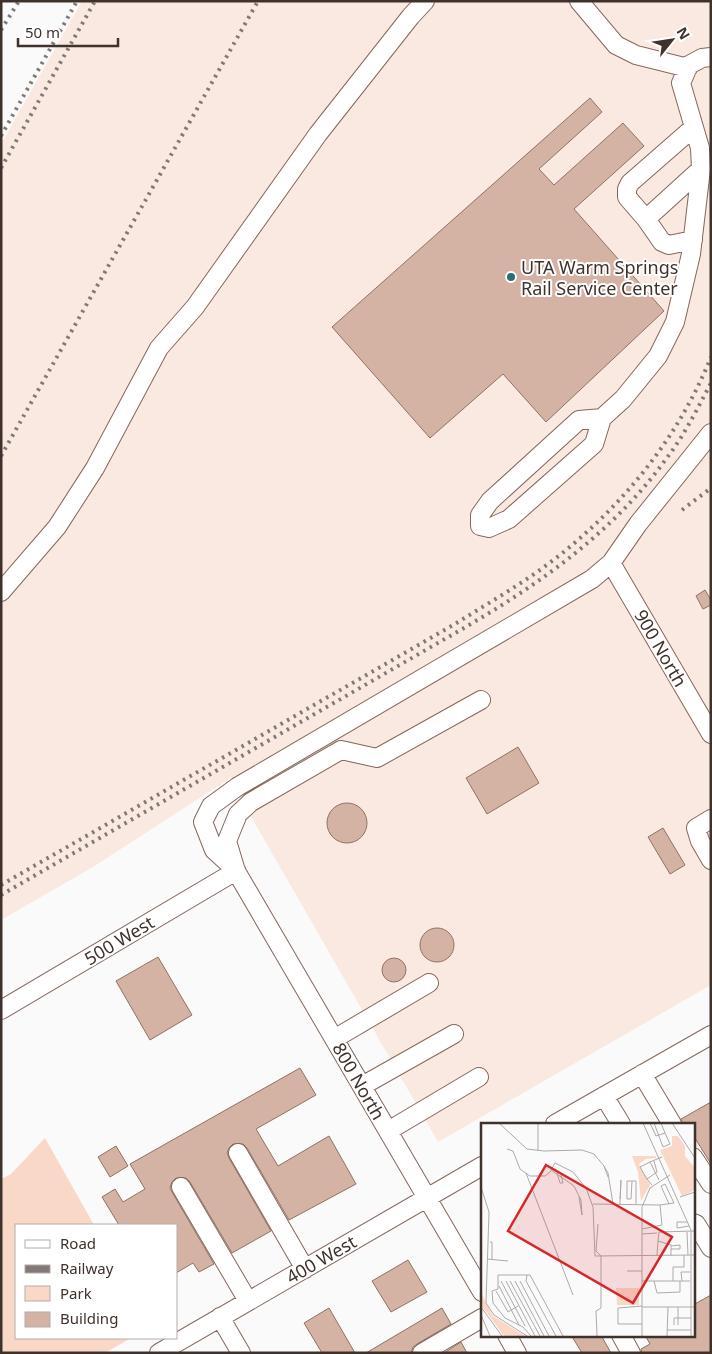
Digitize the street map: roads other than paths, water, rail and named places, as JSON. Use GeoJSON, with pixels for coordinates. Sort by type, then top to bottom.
{"type":"FeatureCollection","features":[{"type":"Feature","properties":{"kind":"street"},"geometry":{"type":"LineString","coordinates":[[1,592],[57,527],[95,468],[160,348],[196,307],[318,134],[411,16],[425,1]]}},
{"type":"Feature","properties":{"kind":"street"},"geometry":{"type":"LineString","coordinates":[[579,1],[616,45],[636,55],[688,68]]}},
{"type":"Feature","properties":{"kind":"street"},"geometry":{"type":"LineString","coordinates":[[602,418],[579,420],[490,501],[480,515],[480,526],[489,528],[509,519],[594,444],[602,418],[623,399],[658,356],[675,322],[691,254],[701,169],[700,148],[692,128],[681,84],[689,65],[702,58],[711,57]]}},
{"type":"Feature","properties":{"kind":"street"},"geometry":{"type":"LineString","coordinates":[[692,128],[630,183],[627,189],[627,197],[662,242],[668,245],[693,240]]}},
{"type":"Feature","properties":{"kind":"street"},"geometry":{"type":"LineString","coordinates":[[646,219],[701,169]]}},
{"type":"Feature","properties":{"kind":"street"},"geometry":{"type":"LineString","coordinates":[[236,871],[214,850],[202,822],[211,806],[237,787],[592,579],[611,563],[638,524],[711,433]]}},
{"type":"Feature","properties":{"kind":"street","name":"900 North"},"geometry":{"type":"LineString","coordinates":[[611,563],[710,730]]}},
{"type":"Feature","properties":{"kind":"street"},"geometry":{"type":"LineString","coordinates":[[236,871],[226,842],[238,814],[251,802],[341,750],[377,758],[481,700]]}},
{"type":"Feature","properties":{"kind":"street"},"geometry":{"type":"LineString","coordinates":[[711,819],[696,828],[700,842],[711,860]]}},
{"type":"Feature","properties":{"kind":"street","name":"500 West"},"geometry":{"type":"LineString","coordinates":[[1,1010],[236,871]]}},
{"type":"Feature","properties":{"kind":"street","name":"800 North"},"geometry":{"type":"LineString","coordinates":[[236,871],[481,1290]]}},
{"type":"Feature","properties":{"kind":"street"},"geometry":{"type":"LineString","coordinates":[[334,1039],[429,984]]}},
{"type":"Feature","properties":{"kind":"street"},"geometry":{"type":"LineString","coordinates":[[362,1086],[454,1034]]}},
{"type":"Feature","properties":{"kind":"street"},"geometry":{"type":"LineString","coordinates":[[557,1123],[711,1034]]}},
{"type":"Feature","properties":{"kind":"street"},"geometry":{"type":"LineString","coordinates":[[642,1074],[671,1123]]}},
{"type":"Feature","properties":{"kind":"street"},"geometry":{"type":"LineString","coordinates":[[388,1131],[479,1076]]}},
{"type":"Feature","properties":{"kind":"street"},"geometry":{"type":"LineString","coordinates":[[604,1096],[620,1123]]}},
{"type":"Feature","properties":{"kind":"street"},"geometry":{"type":"LineString","coordinates":[[238,1154],[305,1268]]}},
{"type":"Feature","properties":{"kind":"street"},"geometry":{"type":"LineString","coordinates":[[694,1158],[711,1184]]}},
{"type":"Feature","properties":{"kind":"street","name":"400 West"},"geometry":{"type":"LineString","coordinates":[[159,1353],[481,1167]]}},
{"type":"Feature","properties":{"kind":"street"},"geometry":{"type":"LineString","coordinates":[[181,1187],[248,1301]]}},
{"type":"Feature","properties":{"kind":"street"},"geometry":{"type":"LineString","coordinates":[[694,1223],[711,1248]]}},
{"type":"Feature","properties":{"kind":"street"},"geometry":{"type":"LineString","coordinates":[[220,1317],[241,1353]]}},
{"type":"Feature","properties":{"kind":"street"},"geometry":{"type":"LineString","coordinates":[[422,1353],[481,1319]]}},
{"type":"Feature","properties":{"kind":"street"},"geometry":{"type":"LineString","coordinates":[[508,1336],[517,1353]]}},
{"type":"Feature","properties":{"kind":"street"},"geometry":{"type":"LineString","coordinates":[[622,1336],[631,1353]]}},
{"type":"Feature","properties":{"kind":"railway"},"geometry":{"type":"LineString","coordinates":[[1,30],[19,1]]}},
{"type":"Feature","properties":{"kind":"railway"},"geometry":{"type":"LineString","coordinates":[[1,136],[77,1]]}},
{"type":"Feature","properties":{"kind":"railway"},"geometry":{"type":"LineString","coordinates":[[1,168],[95,1]]}},
{"type":"Feature","properties":{"kind":"railway"},"geometry":{"type":"LineString","coordinates":[[1,456],[258,1]]}},
{"type":"Feature","properties":{"kind":"railway"},"geometry":{"type":"LineString","coordinates":[[1,885],[455,624],[547,565],[584,535],[607,513],[648,466],[683,414],[711,357]]}},
{"type":"Feature","properties":{"kind":"railway"},"geometry":{"type":"LineString","coordinates":[[1,895],[469,625],[551,572],[601,531],[646,485],[679,441],[711,383]]}},
{"type":"Feature","properties":{"kind":"railway"},"geometry":{"type":"LineString","coordinates":[[682,510],[711,488]]}},
{"type":"Feature","properties":{"kind":"place","name":"UTA Warm Springs Rail Service Center"},"geometry":{"type":"Point","coordinates":[511,277]}}]}
